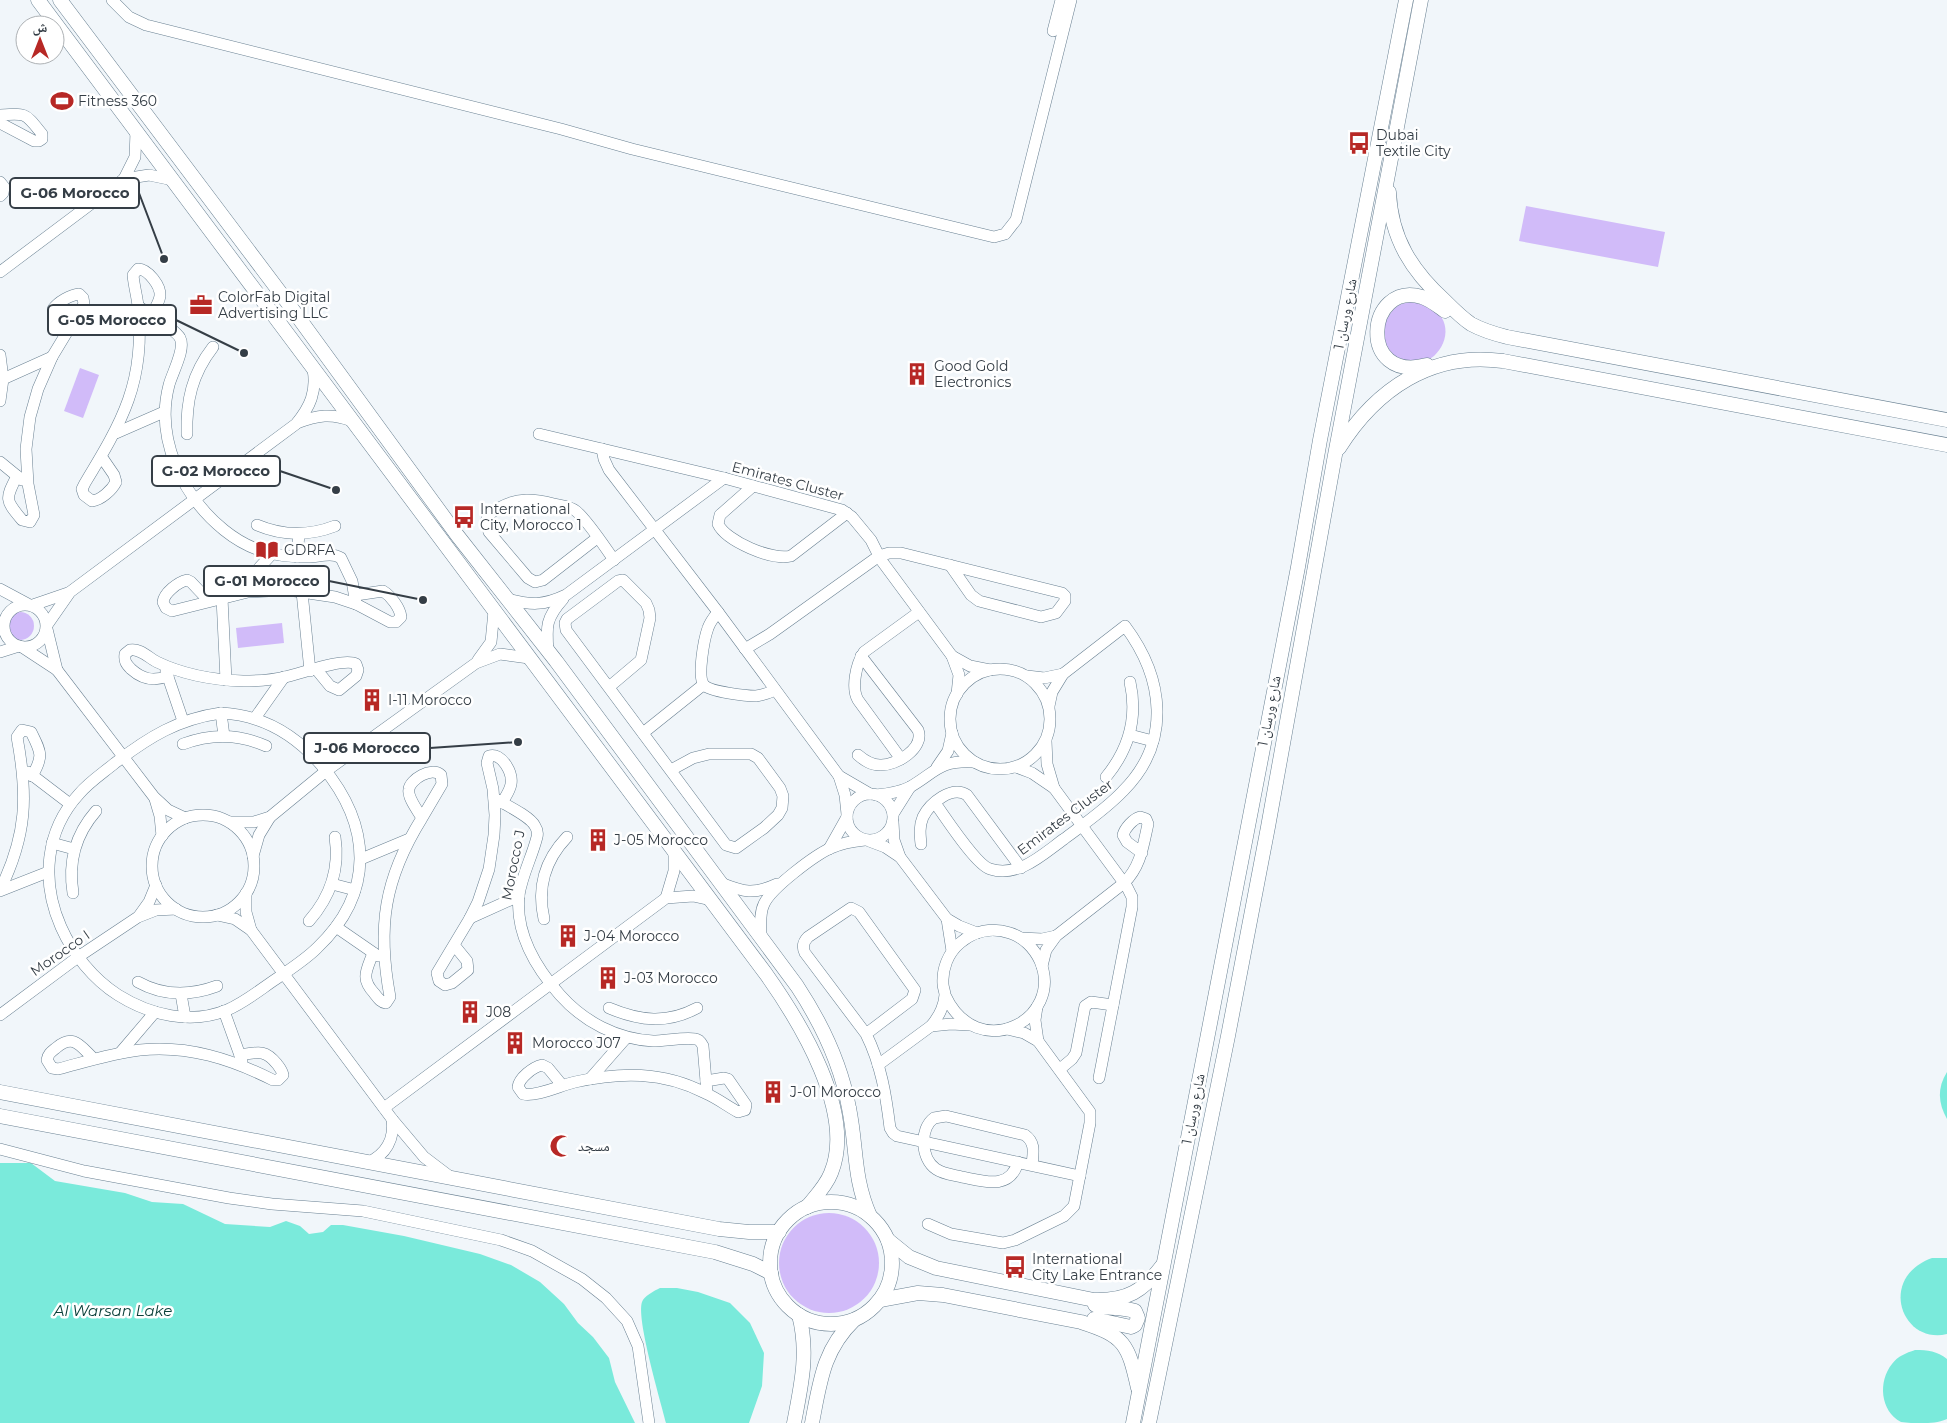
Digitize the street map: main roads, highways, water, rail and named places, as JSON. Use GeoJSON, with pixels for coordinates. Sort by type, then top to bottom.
{"type":"FeatureCollection","features":[{"type":"Feature","properties":{"kind":"water"},"geometry":{"type":"Polygon","coordinates":[[[1947,1072],[1947,1119],[1940,1101],[1940,1090],[1947,1072]]]}},
{"type":"Feature","properties":{"kind":"water","name":"Al Warsan Lake"},"geometry":{"type":"Polygon","coordinates":[[[0,1163],[31,1163],[55,1181],[125,1193],[152,1202],[183,1204],[225,1224],[270,1227],[286,1221],[300,1226],[309,1234],[323,1232],[331,1225],[343,1225],[404,1236],[480,1254],[511,1265],[540,1282],[564,1304],[578,1323],[593,1337],[609,1358],[615,1382],[635,1423],[0,1423],[0,1163]]]}},
{"type":"Feature","properties":{"kind":"water"},"geometry":{"type":"Polygon","coordinates":[[[1932,1258],[1947,1258],[1947,1334],[1931,1335],[1918,1330],[1908,1320],[1902,1308],[1901,1294],[1905,1280],[1915,1267],[1932,1258]]]}},
{"type":"Feature","properties":{"kind":"water"},"geometry":{"type":"Polygon","coordinates":[[[660,1288],[677,1288],[698,1292],[730,1303],[750,1323],[764,1353],[762,1386],[749,1423],[666,1423],[646,1342],[641,1311],[643,1300],[660,1288]]]}},
{"type":"Feature","properties":{"kind":"water"},"geometry":{"type":"Polygon","coordinates":[[[1915,1350],[1940,1354],[1947,1359],[1947,1419],[1931,1423],[1901,1422],[1894,1417],[1885,1403],[1883,1387],[1888,1371],[1897,1359],[1915,1350]]]}},
{"type":"Feature","properties":{"kind":"place","name":"Fitness 360"},"geometry":{"type":"Point","coordinates":[62,101]}},
{"type":"Feature","properties":{"kind":"place","name":"Dubai Textile City"},"geometry":{"type":"Point","coordinates":[1359,143]}},
{"type":"Feature","properties":{"kind":"place","name":"G-06 Morocco"},"geometry":{"type":"Point","coordinates":[164,259]}},
{"type":"Feature","properties":{"kind":"place","name":"ColorFab Digital Advertising LLC"},"geometry":{"type":"Point","coordinates":[201,305]}},
{"type":"Feature","properties":{"kind":"place","name":"G-05 Morocco"},"geometry":{"type":"Point","coordinates":[244,353]}},
{"type":"Feature","properties":{"kind":"place","name":"Good Gold Electronics"},"geometry":{"type":"Point","coordinates":[917,374]}},
{"type":"Feature","properties":{"kind":"place","name":"G-02 Morocco"},"geometry":{"type":"Point","coordinates":[336,490]}},
{"type":"Feature","properties":{"kind":"place","name":"International City, Morocco 1"},"geometry":{"type":"Point","coordinates":[464,517]}},
{"type":"Feature","properties":{"kind":"place","name":"GDRFA"},"geometry":{"type":"Point","coordinates":[267,550]}},
{"type":"Feature","properties":{"kind":"place","name":"G-01 Morocco"},"geometry":{"type":"Point","coordinates":[423,600]}},
{"type":"Feature","properties":{"kind":"place","name":"I-11 Morocco"},"geometry":{"type":"Point","coordinates":[372,700]}},
{"type":"Feature","properties":{"kind":"place","name":"J-06 Morocco"},"geometry":{"type":"Point","coordinates":[518,742]}},
{"type":"Feature","properties":{"kind":"place","name":"J-05 Morocco"},"geometry":{"type":"Point","coordinates":[598,840]}},
{"type":"Feature","properties":{"kind":"place","name":"J-04 Morocco"},"geometry":{"type":"Point","coordinates":[568,936]}},
{"type":"Feature","properties":{"kind":"place","name":"J-03 Morocco"},"geometry":{"type":"Point","coordinates":[608,978]}},
{"type":"Feature","properties":{"kind":"place","name":"J08"},"geometry":{"type":"Point","coordinates":[470,1012]}},
{"type":"Feature","properties":{"kind":"place","name":"Morocco J07"},"geometry":{"type":"Point","coordinates":[515,1043]}},
{"type":"Feature","properties":{"kind":"place","name":"J-01 Morocco"},"geometry":{"type":"Point","coordinates":[773,1092]}},
{"type":"Feature","properties":{"kind":"place","name":"مسجد"},"geometry":{"type":"Point","coordinates":[561,1146]}},
{"type":"Feature","properties":{"kind":"place","name":"International City Lake Entrance"},"geometry":{"type":"Point","coordinates":[1015,1267]}}]}
